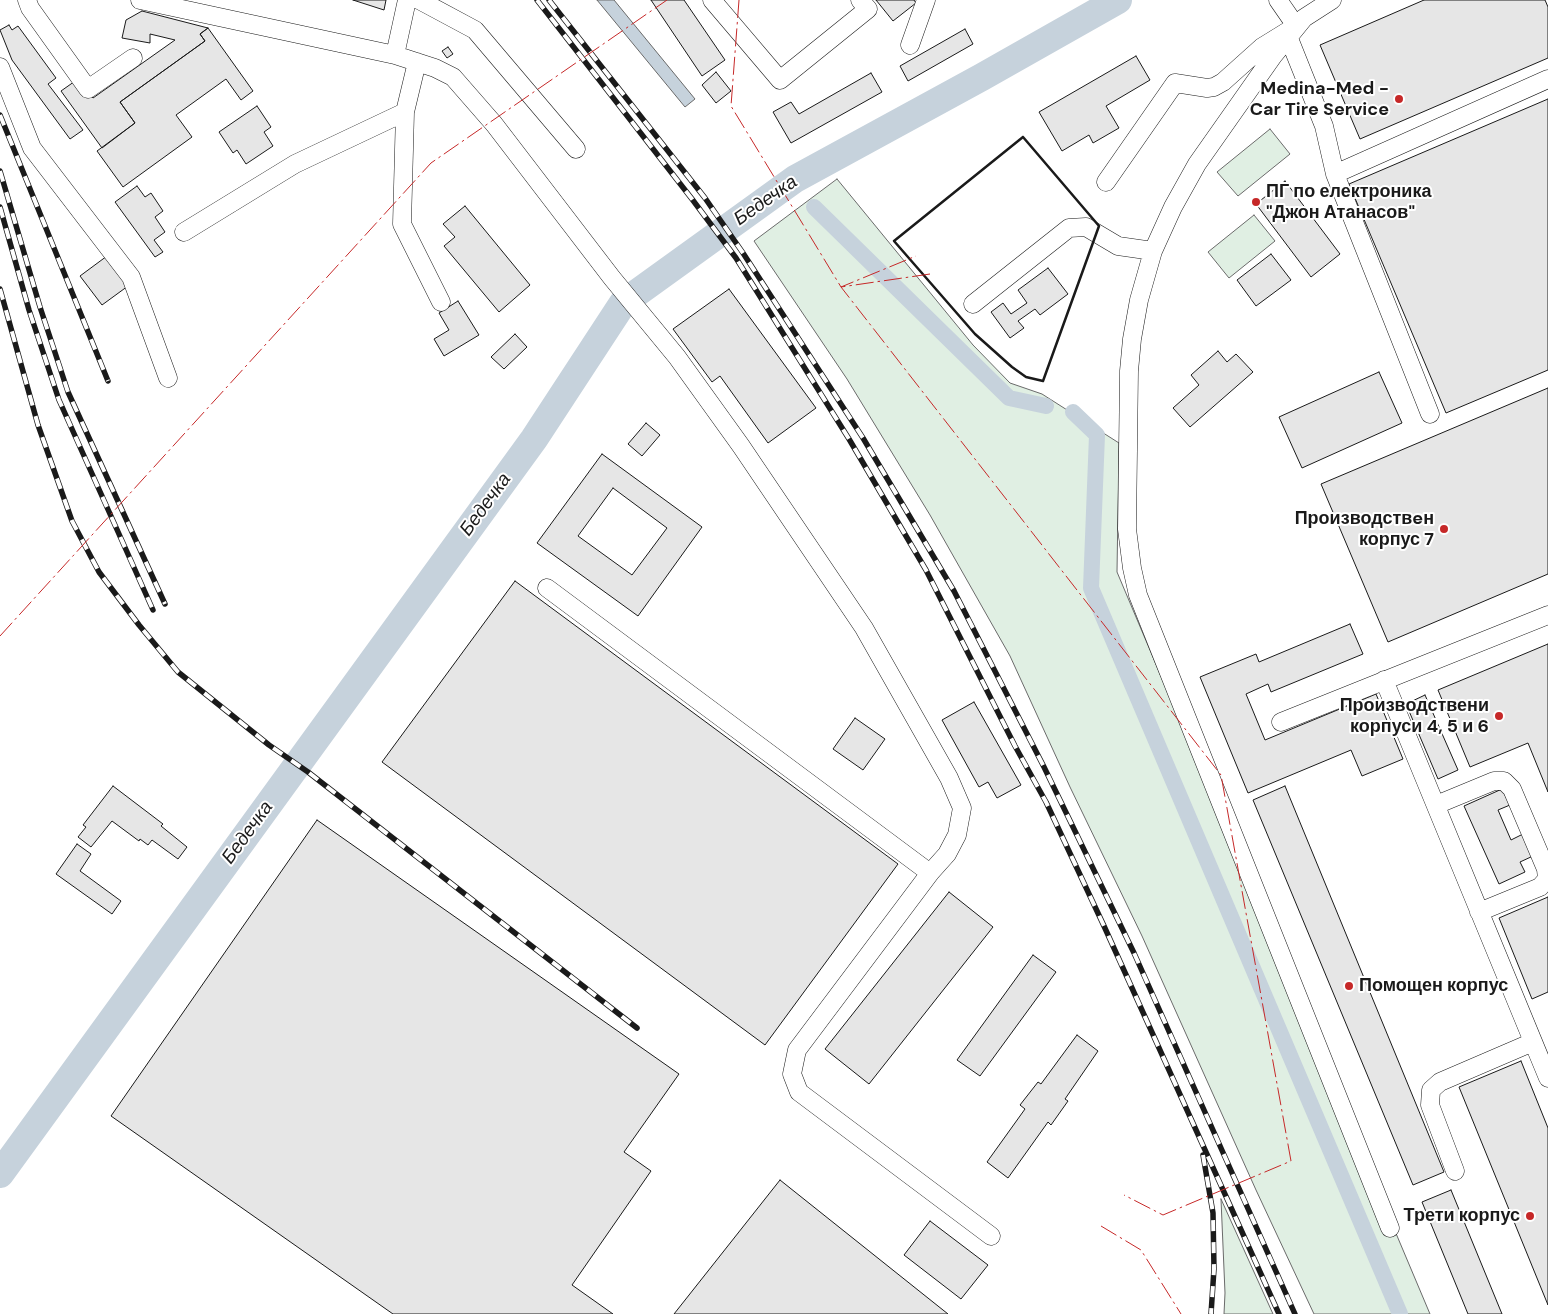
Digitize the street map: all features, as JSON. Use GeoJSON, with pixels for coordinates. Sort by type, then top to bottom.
{"type":"FeatureCollection","features":[{"type":"Feature","properties":{"kind":"street"},"geometry":{"type":"LineString","coordinates":[[27,0],[30,8],[88,89],[133,58]]}},
{"type":"Feature","properties":{"kind":"street"},"geometry":{"type":"LineString","coordinates":[[140,0],[395,55],[435,68],[453,77],[494,124],[677,357],[741,446],[864,628],[949,778],[962,808],[957,835],[947,854],[930,873],[796,1050],[792,1074],[799,1092],[991,1236]]}},
{"type":"Feature","properties":{"kind":"street"},"geometry":{"type":"LineString","coordinates":[[395,55],[407,0]]}},
{"type":"Feature","properties":{"kind":"street"},"geometry":{"type":"LineString","coordinates":[[419,0],[475,30],[576,149]]}},
{"type":"Feature","properties":{"kind":"street"},"geometry":{"type":"LineString","coordinates":[[712,0],[780,80],[868,9],[860,0]]}},
{"type":"Feature","properties":{"kind":"street"},"geometry":{"type":"LineString","coordinates":[[910,45],[926,0]]}},
{"type":"Feature","properties":{"kind":"street"},"geometry":{"type":"LineString","coordinates":[[1278,0],[1292,31],[1324,126],[1335,174],[1430,414]]}},
{"type":"Feature","properties":{"kind":"street"},"geometry":{"type":"LineString","coordinates":[[1332,0],[1317,8],[1292,31],[1197,164],[1173,207],[1153,252],[1135,320],[1129,371],[1127,529],[1132,568],[1138,594],[1390,1228]]}},
{"type":"Feature","properties":{"kind":"street"},"geometry":{"type":"LineString","coordinates":[[1106,182],[1175,83],[1207,88],[1214,87],[1262,47],[1292,31]]}},
{"type":"Feature","properties":{"kind":"street"},"geometry":{"type":"LineString","coordinates":[[417,62],[405,112],[402,224],[441,302]]}},
{"type":"Feature","properties":{"kind":"street"},"geometry":{"type":"LineString","coordinates":[[0,66],[32,148],[131,277],[168,378]]}},
{"type":"Feature","properties":{"kind":"street"},"geometry":{"type":"LineString","coordinates":[[1335,174],[1548,79]]}},
{"type":"Feature","properties":{"kind":"street"},"geometry":{"type":"LineString","coordinates":[[184,232],[295,164],[405,112]]}},
{"type":"Feature","properties":{"kind":"street"},"geometry":{"type":"LineString","coordinates":[[973,304],[1069,228],[1086,227],[1118,246],[1153,252]]}},
{"type":"Feature","properties":{"kind":"street"},"geometry":{"type":"LineString","coordinates":[[547,588],[930,873]]}},
{"type":"Feature","properties":{"kind":"street"},"geometry":{"type":"LineString","coordinates":[[1281,722],[1548,615]]}},
{"type":"Feature","properties":{"kind":"street"},"geometry":{"type":"LineString","coordinates":[[1384,680],[1548,1078]]}},
{"type":"Feature","properties":{"kind":"street"},"geometry":{"type":"LineString","coordinates":[[1436,806],[1494,781],[1504,781],[1512,789],[1546,869],[1547,879],[1540,887],[1479,912]]}},
{"type":"Feature","properties":{"kind":"street"},"geometry":{"type":"LineString","coordinates":[[1454,1171],[1430,1105],[1431,1090],[1440,1082],[1533,1042]]}},
{"type":"Feature","properties":{"kind":"green space"},"geometry":{"type":"Polygon","coordinates":[[[1270,129],[1290,154],[1238,196],[1217,172],[1270,129]]]}},
{"type":"Feature","properties":{"kind":"green space"},"geometry":{"type":"Polygon","coordinates":[[[837,179],[973,345],[1010,383],[1042,394],[1119,443],[1117,572],[1430,1314],[1314,1314],[1142,936],[1070,787],[1010,656],[930,515],[847,379],[754,241],[837,179]]]}},
{"type":"Feature","properties":{"kind":"green space"},"geometry":{"type":"Polygon","coordinates":[[[1254,215],[1275,241],[1229,278],[1208,252],[1254,215]]]}},
{"type":"Feature","properties":{"kind":"green space"},"geometry":{"type":"Polygon","coordinates":[[[1221,1199],[1273,1314],[1224,1314],[1225,1293],[1221,1199]]]}},
{"type":"Feature","properties":{"kind":"shaded area"},"geometry":{"type":"Polygon","coordinates":[[[597,0],[614,0],[695,99],[685,107],[597,0]]]}},
{"type":"Feature","properties":{"kind":"building"},"geometry":{"type":"Polygon","coordinates":[[[353,0],[386,0],[384,10],[353,0]]]}},
{"type":"Feature","properties":{"kind":"building"},"geometry":{"type":"Polygon","coordinates":[[[651,0],[684,0],[725,60],[702,76],[651,0]]]}},
{"type":"Feature","properties":{"kind":"building"},"geometry":{"type":"Polygon","coordinates":[[[876,0],[914,0],[916,3],[893,21],[876,0]]]}},
{"type":"Feature","properties":{"kind":"building","name":"Medina-Med - Car Tire Service"},"geometry":{"type":"Polygon","coordinates":[[[1424,0],[1545,0],[1548,7],[1548,58],[1360,139],[1320,45],[1424,0]]]}},
{"type":"Feature","properties":{"kind":"building"},"geometry":{"type":"Polygon","coordinates":[[[142,11],[208,28],[200,34],[205,41],[120,102],[135,123],[102,148],[61,91],[78,79],[93,98],[175,40],[150,34],[150,43],[122,38],[126,20],[142,11]]]}},
{"type":"Feature","properties":{"kind":"building"},"geometry":{"type":"Polygon","coordinates":[[[9,25],[12,30],[18,26],[56,78],[48,84],[83,130],[70,139],[12,60],[0,30],[9,25]]]}},
{"type":"Feature","properties":{"kind":"building"},"geometry":{"type":"Polygon","coordinates":[[[208,28],[253,91],[241,100],[226,79],[176,115],[192,137],[123,187],[97,151],[135,123],[120,102],[205,41],[200,34],[208,28]]]}},
{"type":"Feature","properties":{"kind":"building"},"geometry":{"type":"Polygon","coordinates":[[[965,29],[973,44],[908,81],[900,66],[965,29]]]}},
{"type":"Feature","properties":{"kind":"building"},"geometry":{"type":"Polygon","coordinates":[[[448,47],[453,54],[447,58],[442,51],[448,47]]]}},
{"type":"Feature","properties":{"kind":"building"},"geometry":{"type":"Polygon","coordinates":[[[1136,56],[1150,80],[1106,106],[1119,128],[1093,143],[1089,135],[1062,151],[1039,112],[1136,56]]]}},
{"type":"Feature","properties":{"kind":"building"},"geometry":{"type":"Polygon","coordinates":[[[716,72],[731,91],[716,103],[702,85],[716,72]]]}},
{"type":"Feature","properties":{"kind":"building"},"geometry":{"type":"Polygon","coordinates":[[[871,73],[882,92],[791,143],[773,112],[791,102],[799,114],[871,73]]]}},
{"type":"Feature","properties":{"kind":"building"},"geometry":{"type":"Polygon","coordinates":[[[1548,99],[1548,370],[1446,413],[1349,184],[1548,99]]]}},
{"type":"Feature","properties":{"kind":"building"},"geometry":{"type":"Polygon","coordinates":[[[257,106],[271,127],[264,132],[273,146],[246,164],[237,150],[233,153],[219,132],[257,106]]]}},
{"type":"Feature","properties":{"kind":"building"},"geometry":{"type":"Polygon","coordinates":[[[1285,181],[1340,254],[1311,277],[1256,204],[1285,181]]]}},
{"type":"Feature","properties":{"kind":"building"},"geometry":{"type":"Polygon","coordinates":[[[137,186],[145,197],[151,193],[163,211],[155,217],[165,232],[154,240],[163,252],[155,257],[115,202],[137,186]]]}},
{"type":"Feature","properties":{"kind":"building"},"geometry":{"type":"Polygon","coordinates":[[[465,206],[530,285],[499,312],[444,246],[455,237],[443,224],[465,206]]]}},
{"type":"Feature","properties":{"kind":"building"},"geometry":{"type":"Polygon","coordinates":[[[1271,254],[1291,280],[1256,306],[1237,280],[1271,254]]]}},
{"type":"Feature","properties":{"kind":"building"},"geometry":{"type":"Polygon","coordinates":[[[107,256],[128,286],[102,305],[80,276],[107,256]]]}},
{"type":"Feature","properties":{"kind":"building"},"geometry":{"type":"Polygon","coordinates":[[[1048,268],[1068,294],[1040,315],[1035,309],[1018,321],[1024,328],[1010,338],[991,312],[1003,303],[1011,314],[1027,303],[1018,290],[1048,268]]]}},
{"type":"Feature","properties":{"kind":"building"},"geometry":{"type":"Polygon","coordinates":[[[729,289],[816,408],[768,443],[720,376],[712,382],[673,329],[729,289]]]}},
{"type":"Feature","properties":{"kind":"building"},"geometry":{"type":"Polygon","coordinates":[[[458,301],[479,335],[444,356],[434,339],[449,330],[439,313],[458,301]]]}},
{"type":"Feature","properties":{"kind":"building"},"geometry":{"type":"Polygon","coordinates":[[[515,334],[527,347],[504,369],[491,357],[515,334]]]}},
{"type":"Feature","properties":{"kind":"building"},"geometry":{"type":"Polygon","coordinates":[[[1218,351],[1227,362],[1236,354],[1253,372],[1190,427],[1173,408],[1199,385],[1191,375],[1218,351]]]}},
{"type":"Feature","properties":{"kind":"building"},"geometry":{"type":"Polygon","coordinates":[[[1379,372],[1402,423],[1302,468],[1279,417],[1379,372]]]}},
{"type":"Feature","properties":{"kind":"building","name":"Производствeн корпус 7"},"geometry":{"type":"Polygon","coordinates":[[[1548,388],[1548,574],[1388,642],[1321,484],[1548,388]]]}},
{"type":"Feature","properties":{"kind":"building"},"geometry":{"type":"Polygon","coordinates":[[[646,423],[660,435],[642,456],[628,444],[646,423]]]}},
{"type":"Feature","properties":{"kind":"building"},"geometry":{"type":"Polygon","coordinates":[[[602,454],[702,527],[638,616],[537,543],[602,454]],[[613,488],[578,536],[632,575],[667,528],[613,488]]]}},
{"type":"Feature","properties":{"kind":"building"},"geometry":{"type":"Polygon","coordinates":[[[515,581],[898,864],[765,1045],[382,762],[515,581]]]}},
{"type":"Feature","properties":{"kind":"building"},"geometry":{"type":"Polygon","coordinates":[[[1350,624],[1363,654],[1271,692],[1268,684],[1246,694],[1265,740],[1376,694],[1403,759],[1362,776],[1351,750],[1248,793],[1200,677],[1256,654],[1259,662],[1350,624]]]}},
{"type":"Feature","properties":{"kind":"building","name":"Производствени корпуси 4, 5 и 6"},"geometry":{"type":"Polygon","coordinates":[[[1548,644],[1548,792],[1528,743],[1470,767],[1438,690],[1548,644]]]}},
{"type":"Feature","properties":{"kind":"building"},"geometry":{"type":"Polygon","coordinates":[[[1425,695],[1458,770],[1438,779],[1406,704],[1425,695]]]}},
{"type":"Feature","properties":{"kind":"building"},"geometry":{"type":"Polygon","coordinates":[[[974,702],[1021,785],[997,798],[988,782],[979,787],[942,720],[974,702]]]}},
{"type":"Feature","properties":{"kind":"building"},"geometry":{"type":"Polygon","coordinates":[[[855,718],[885,739],[863,770],[833,749],[855,718]]]}},
{"type":"Feature","properties":{"kind":"building"},"geometry":{"type":"Polygon","coordinates":[[[113,786],[163,824],[161,826],[187,847],[178,859],[152,840],[148,845],[140,839],[139,841],[112,821],[91,847],[78,837],[86,827],[83,825],[113,786]]]}},
{"type":"Feature","properties":{"kind":"building","name":"Помощен корпус"},"geometry":{"type":"Polygon","coordinates":[[[1285,786],[1444,1172],[1413,1185],[1253,800],[1285,786]]]}},
{"type":"Feature","properties":{"kind":"building"},"geometry":{"type":"Polygon","coordinates":[[[1502,789],[1510,805],[1498,810],[1511,840],[1523,834],[1533,856],[1520,862],[1525,872],[1499,884],[1464,806],[1502,789]]]}},
{"type":"Feature","properties":{"kind":"building"},"geometry":{"type":"Polygon","coordinates":[[[317,820],[679,1074],[624,1152],[651,1171],[572,1285],[613,1314],[393,1314],[111,1116],[317,820]]]}},
{"type":"Feature","properties":{"kind":"building"},"geometry":{"type":"Polygon","coordinates":[[[77,844],[91,854],[80,871],[121,901],[112,914],[56,874],[77,844]]]}},
{"type":"Feature","properties":{"kind":"building"},"geometry":{"type":"Polygon","coordinates":[[[949,892],[993,927],[869,1084],[825,1049],[949,892]]]}},
{"type":"Feature","properties":{"kind":"building"},"geometry":{"type":"Polygon","coordinates":[[[1548,897],[1548,992],[1532,999],[1499,918],[1548,897]]]}},
{"type":"Feature","properties":{"kind":"building"},"geometry":{"type":"Polygon","coordinates":[[[1033,955],[1056,972],[980,1076],[957,1060],[1033,955]]]}},
{"type":"Feature","properties":{"kind":"building"},"geometry":{"type":"Polygon","coordinates":[[[1077,1035],[1098,1051],[1065,1099],[1068,1101],[1051,1125],[1048,1122],[1008,1178],[987,1162],[1025,1109],[1020,1105],[1038,1082],[1041,1084],[1077,1035]]]}},
{"type":"Feature","properties":{"kind":"building","name":"Трети корпус"},"geometry":{"type":"Polygon","coordinates":[[[1521,1061],[1548,1128],[1548,1305],[1459,1087],[1521,1061]]]}},
{"type":"Feature","properties":{"kind":"building"},"geometry":{"type":"Polygon","coordinates":[[[780,1180],[948,1314],[674,1314],[780,1180]]]}},
{"type":"Feature","properties":{"kind":"building"},"geometry":{"type":"Polygon","coordinates":[[[1451,1190],[1502,1314],[1468,1314],[1422,1202],[1451,1190]]]}},
{"type":"Feature","properties":{"kind":"building"},"geometry":{"type":"Polygon","coordinates":[[[930,1221],[988,1265],[961,1299],[904,1255],[930,1221]]]}},
{"type":"Feature","properties":{"kind":"waterway","name":"Бедечка"},"geometry":{"type":"LineString","coordinates":[[0,1174],[534,439],[623,303],[795,179],[1118,0]]}},
{"type":"Feature","properties":{"kind":"waterway"},"geometry":{"type":"LineString","coordinates":[[814,207],[1009,398],[1046,406]]}},
{"type":"Feature","properties":{"kind":"waterway"},"geometry":{"type":"LineString","coordinates":[[1073,412],[1097,435],[1091,588],[1400,1314]]}},
{"type":"Feature","properties":{"kind":"railway"},"geometry":{"type":"LineString","coordinates":[[537,0],[736,258],[849,439],[926,570],[1015,746],[1046,802],[1279,1314]]}},
{"type":"Feature","properties":{"kind":"railway"},"geometry":{"type":"LineString","coordinates":[[549,0],[705,198],[743,253],[863,438],[954,591],[1044,767],[1134,953],[1295,1314]]}},
{"type":"Feature","properties":{"kind":"railway"},"geometry":{"type":"LineString","coordinates":[[0,115],[108,381]]}},
{"type":"Feature","properties":{"kind":"railway"},"geometry":{"type":"LineString","coordinates":[[0,171],[40,307],[68,392],[165,604]]}},
{"type":"Feature","properties":{"kind":"railway"},"geometry":{"type":"LineString","coordinates":[[0,207],[29,310],[59,400],[153,610]]}},
{"type":"Feature","properties":{"kind":"railway"},"geometry":{"type":"LineString","coordinates":[[0,289],[38,425],[72,521],[99,572],[178,672],[269,745],[308,772],[637,1028]]}},
{"type":"Feature","properties":{"kind":"railway"},"geometry":{"type":"LineString","coordinates":[[1203,1155],[1213,1213],[1214,1269],[1211,1314]]}},
{"type":"Feature","properties":{"kind":"wall"},"geometry":{"type":"LineString","coordinates":[[1023,137],[1099,226],[1043,381],[1026,377],[975,334],[894,241],[1023,137]]}},
{"type":"Feature","properties":{"kind":"power"},"geometry":{"type":"LineString","coordinates":[[0,636],[431,163],[667,0]]}},
{"type":"Feature","properties":{"kind":"power"},"geometry":{"type":"LineString","coordinates":[[739,0],[731,106],[841,287],[916,256]]}},
{"type":"Feature","properties":{"kind":"power"},"geometry":{"type":"LineString","coordinates":[[930,274],[841,287],[1221,775],[1291,1161],[1163,1215],[1124,1195]]}},
{"type":"Feature","properties":{"kind":"power"},"geometry":{"type":"LineString","coordinates":[[1101,1226],[1141,1250],[1181,1314]]}},
{"type":"Feature","properties":{"kind":"place","name":"Medina-Med - Car Tire Service"},"geometry":{"type":"Point","coordinates":[1399,99]}},
{"type":"Feature","properties":{"kind":"place","name":"ПГ по електроника \"Джон Атанасов\""},"geometry":{"type":"Point","coordinates":[1256,202]}},
{"type":"Feature","properties":{"kind":"place","name":"Производствeн корпус 7"},"geometry":{"type":"Point","coordinates":[1444,529]}},
{"type":"Feature","properties":{"kind":"place","name":"Производствени корпуси 4, 5 и 6"},"geometry":{"type":"Point","coordinates":[1499,716]}},
{"type":"Feature","properties":{"kind":"place","name":"Помощен корпус"},"geometry":{"type":"Point","coordinates":[1349,986]}},
{"type":"Feature","properties":{"kind":"place","name":"Трети корпус"},"geometry":{"type":"Point","coordinates":[1530,1216]}}]}
